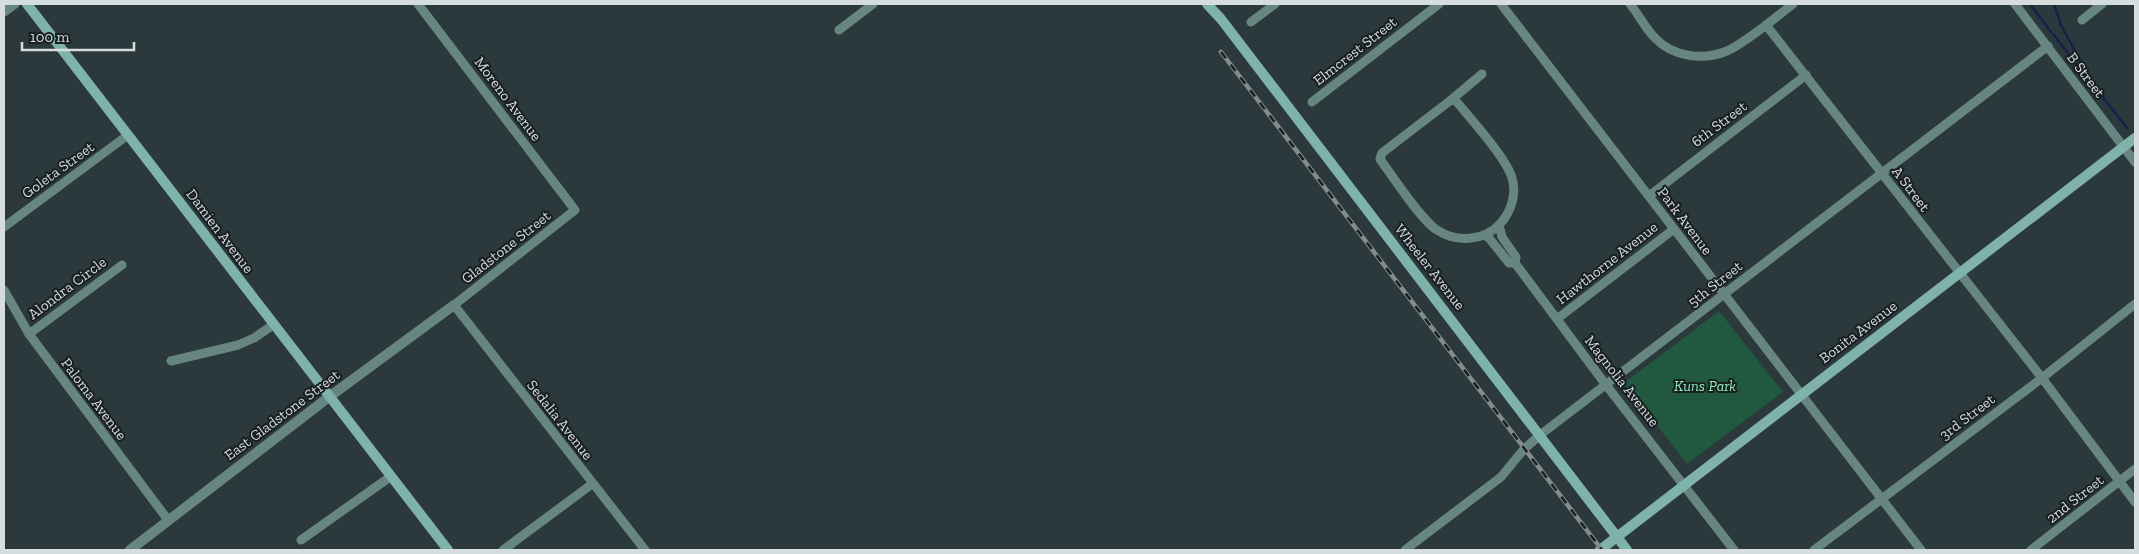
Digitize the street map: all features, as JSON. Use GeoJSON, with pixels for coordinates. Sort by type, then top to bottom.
{"type":"FeatureCollection","features":[{"type":"Feature","properties":{"kind":"main road","name":"Damien Avenue"},"geometry":{"type":"LineString","coordinates":[[28,4],[329,398],[448,550]]}},
{"type":"Feature","properties":{"kind":"main road","name":"Wheeler Avenue"},"geometry":{"type":"LineString","coordinates":[[1207,4],[1233,35],[1627,550]]}},
{"type":"Feature","properties":{"kind":"main road","name":"Bonita Avenue"},"geometry":{"type":"LineString","coordinates":[[1600,550],[2135,138]]}},
{"type":"Feature","properties":{"kind":"street"},"geometry":{"type":"LineString","coordinates":[[4,12],[14,4]]}},
{"type":"Feature","properties":{"kind":"street","name":"Moreno Avenue"},"geometry":{"type":"LineString","coordinates":[[418,4],[575,210]]}},
{"type":"Feature","properties":{"kind":"street"},"geometry":{"type":"LineString","coordinates":[[839,30],[873,4]]}},
{"type":"Feature","properties":{"kind":"street"},"geometry":{"type":"LineString","coordinates":[[1251,22],[1275,4]]}},
{"type":"Feature","properties":{"kind":"street","name":"Elmcrest Street"},"geometry":{"type":"LineString","coordinates":[[1312,102],[1439,4]]}},
{"type":"Feature","properties":{"kind":"street","name":"Park Avenue"},"geometry":{"type":"LineString","coordinates":[[1501,4],[1921,550]]}},
{"type":"Feature","properties":{"kind":"street"},"geometry":{"type":"LineString","coordinates":[[1630,4],[1656,39],[1675,52],[1694,57],[1726,51],[1766,25],[1793,4]]}},
{"type":"Feature","properties":{"kind":"street","name":"B Street"},"geometry":{"type":"LineString","coordinates":[[2016,4],[2135,162]]}},
{"type":"Feature","properties":{"kind":"street"},"geometry":{"type":"LineString","coordinates":[[2082,20],[2102,4]]}},
{"type":"Feature","properties":{"kind":"street","name":"A Street"},"geometry":{"type":"LineString","coordinates":[[1766,25],[2042,378],[2135,502]]}},
{"type":"Feature","properties":{"kind":"street","name":"5th Street"},"geometry":{"type":"LineString","coordinates":[[1406,550],[1501,477],[1524,449],[1540,435],[2048,46]]}},
{"type":"Feature","properties":{"kind":"street"},"geometry":{"type":"LineString","coordinates":[[1451,100],[1456,101],[1506,165],[1512,178],[1514,193],[1507,215],[1499,224],[1484,235],[1472,239],[1453,237],[1437,230],[1427,220],[1380,159],[1382,153],[1482,74]]}},
{"type":"Feature","properties":{"kind":"street","name":"6th Street"},"geometry":{"type":"LineString","coordinates":[[1649,196],[1806,75]]}},
{"type":"Feature","properties":{"kind":"street","name":"Goleta Street"},"geometry":{"type":"LineString","coordinates":[[4,227],[128,135]]}},
{"type":"Feature","properties":{"kind":"street","name":"Gladstone Street"},"geometry":{"type":"LineString","coordinates":[[454,305],[575,210]]}},
{"type":"Feature","properties":{"kind":"street","name":"Magnolia Avenue"},"geometry":{"type":"LineString","coordinates":[[1499,224],[1502,237],[1516,257],[1515,264],[1734,550]]}},
{"type":"Feature","properties":{"kind":"street","name":"Hawthorne Avenue"},"geometry":{"type":"LineString","coordinates":[[1557,319],[1674,229]]}},
{"type":"Feature","properties":{"kind":"street"},"geometry":{"type":"LineString","coordinates":[[1484,235],[1489,238],[1509,264],[1515,264]]}},
{"type":"Feature","properties":{"kind":"street","name":"Alondra Circle"},"geometry":{"type":"LineString","coordinates":[[29,334],[122,265]]}},
{"type":"Feature","properties":{"kind":"street","name":"Paloma Avenue"},"geometry":{"type":"LineString","coordinates":[[4,290],[29,334],[168,520]]}},
{"type":"Feature","properties":{"kind":"street","name":"3rd Street"},"geometry":{"type":"LineString","coordinates":[[1814,550],[2042,378],[2135,304]]}},
{"type":"Feature","properties":{"kind":"street","name":"East Gladstone Street"},"geometry":{"type":"LineString","coordinates":[[130,550],[454,305]]}},
{"type":"Feature","properties":{"kind":"street","name":"Sedalia Avenue"},"geometry":{"type":"LineString","coordinates":[[454,305],[645,550]]}},
{"type":"Feature","properties":{"kind":"street"},"geometry":{"type":"LineString","coordinates":[[171,362],[238,345],[254,338],[273,325]]}},
{"type":"Feature","properties":{"kind":"street","name":"2nd Street"},"geometry":{"type":"LineString","coordinates":[[2031,550],[2135,469]]}},
{"type":"Feature","properties":{"kind":"street"},"geometry":{"type":"LineString","coordinates":[[301,540],[390,477]]}},
{"type":"Feature","properties":{"kind":"street"},"geometry":{"type":"LineString","coordinates":[[503,550],[592,484]]}},
{"type":"Feature","properties":{"kind":"green space","name":"Kuns Park"},"geometry":{"type":"Polygon","coordinates":[[[1719,311],[1783,392],[1687,464],[1624,383],[1719,311]]]}},
{"type":"Feature","properties":{"kind":"waterway"},"geometry":{"type":"LineString","coordinates":[[2030,4],[2051,32]]}},
{"type":"Feature","properties":{"kind":"waterway"},"geometry":{"type":"LineString","coordinates":[[2054,4],[2061,25]]}},
{"type":"Feature","properties":{"kind":"waterway"},"geometry":{"type":"LineString","coordinates":[[2062,27],[2091,80]]}},
{"type":"Feature","properties":{"kind":"waterway"},"geometry":{"type":"LineString","coordinates":[[2053,34],[2127,128]]}},
{"type":"Feature","properties":{"kind":"railway"},"geometry":{"type":"LineString","coordinates":[[1221,52],[1602,550]]}}]}
